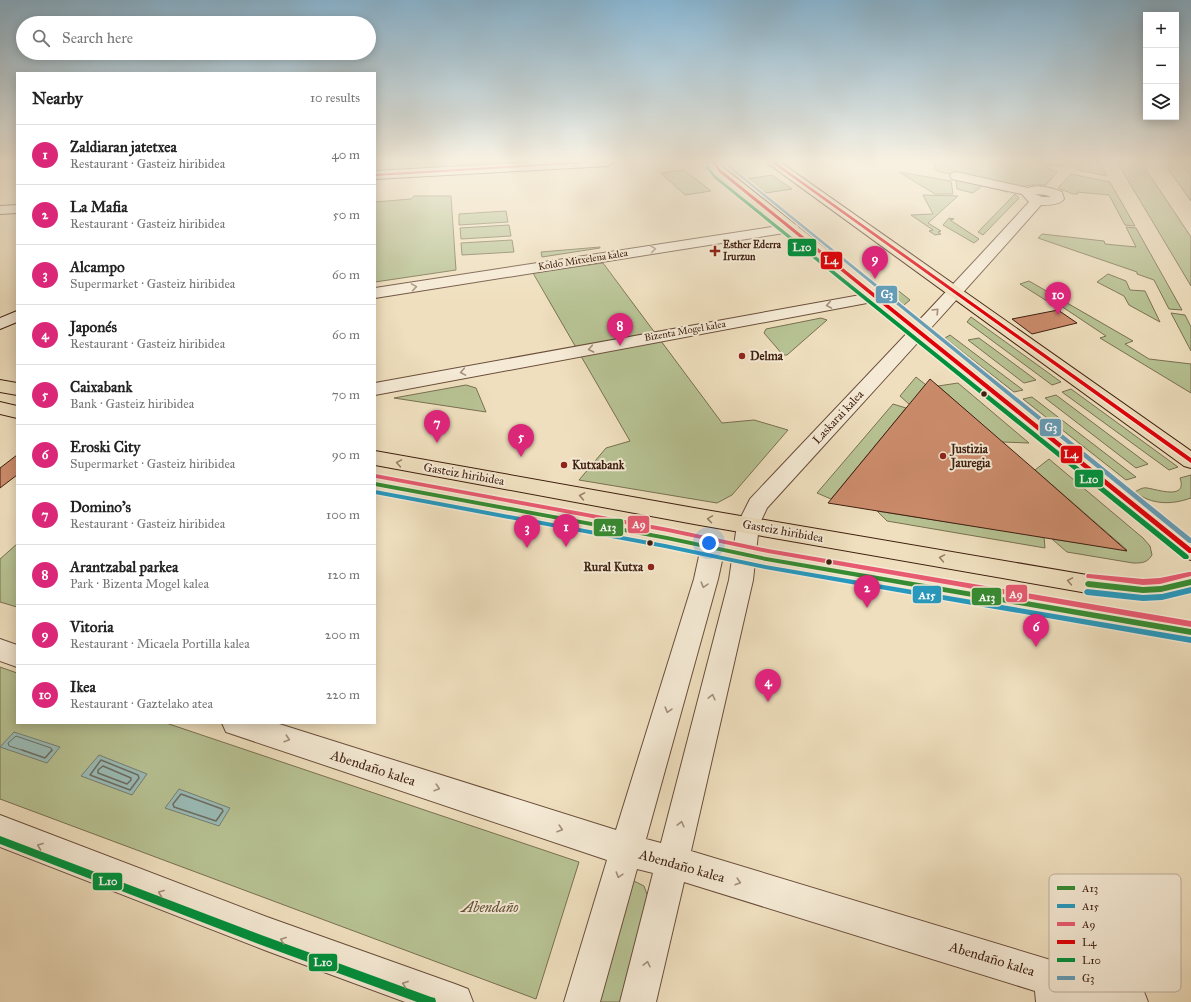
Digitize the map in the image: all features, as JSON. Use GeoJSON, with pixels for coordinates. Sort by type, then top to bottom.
{"type":"FeatureCollection","features":[{"type":"Feature","properties":{"kind":"main road"},"geometry":{"type":"LineString","coordinates":[[768,209],[1191,551]]}},
{"type":"Feature","properties":{"kind":"main road"},"geometry":{"type":"LineString","coordinates":[[837,209],[1191,461]]}},
{"type":"Feature","properties":{"kind":"main road"},"geometry":{"type":"LineString","coordinates":[[0,386],[16,389]]}},
{"type":"Feature","properties":{"kind":"main road"},"geometry":{"type":"LineString","coordinates":[[0,408],[16,412]]}},
{"type":"Feature","properties":{"kind":"main road","name":"Gasteiz hiribidea"},"geometry":{"type":"LineString","coordinates":[[376,458],[1093,585],[1143,590],[1161,590],[1191,582]]}},
{"type":"Feature","properties":{"kind":"main road"},"geometry":{"type":"LineString","coordinates":[[376,484],[745,554],[1191,632]]}},
{"type":"Feature","properties":{"kind":"street"},"geometry":{"type":"LineString","coordinates":[[0,210],[16,209]]}},
{"type":"Feature","properties":{"kind":"street","name":"Laskarai kalea"},"geometry":{"type":"LineString","coordinates":[[638,1002],[741,580],[748,525],[758,504],[767,492],[955,293],[1023,209]]}},
{"type":"Feature","properties":{"kind":"street","name":"Koldo Mitxelena kalea"},"geometry":{"type":"LineString","coordinates":[[376,293],[792,228]]}},
{"type":"Feature","properties":{"kind":"street","name":"Bizenta Mogel kalea"},"geometry":{"type":"LineString","coordinates":[[376,388],[877,297]]}},
{"type":"Feature","properties":{"kind":"street"},"geometry":{"type":"LineString","coordinates":[[0,324],[16,316]]}},
{"type":"Feature","properties":{"kind":"street"},"geometry":{"type":"LineString","coordinates":[[582,1002],[704,586],[713,547]]}},
{"type":"Feature","properties":{"kind":"street"},"geometry":{"type":"LineString","coordinates":[[0,650],[16,656]]}},
{"type":"Feature","properties":{"kind":"street","name":"Abendaño kalea"},"geometry":{"type":"LineString","coordinates":[[239,724],[627,850],[671,862],[1049,988]]}},
{"type":"Feature","properties":{"kind":"street"},"geometry":{"type":"LineString","coordinates":[[3,837],[455,1002]]}},
{"type":"Feature","properties":{"kind":"street","name":"Abendaño kalea"},"geometry":{"type":"LineString","coordinates":[[1067,992],[1130,1002]]}},
{"type":"Feature","properties":{"kind":"green space"},"geometry":{"type":"Polygon","coordinates":[[[376,209],[452,209],[456,270],[376,282],[376,209]]]}},
{"type":"Feature","properties":{"kind":"green space"},"geometry":{"type":"Polygon","coordinates":[[[930,209],[944,209],[928,223],[941,231],[938,232],[941,234],[935,235],[929,231],[933,230],[911,215],[933,214],[930,209]]]}},
{"type":"Feature","properties":{"kind":"green space"},"geometry":{"type":"Polygon","coordinates":[[[1001,209],[1009,209],[983,235],[978,232],[1001,209]]]}},
{"type":"Feature","properties":{"kind":"green space"},"geometry":{"type":"Polygon","coordinates":[[[1116,209],[1125,209],[1135,226],[1125,225],[1116,209]]]}},
{"type":"Feature","properties":{"kind":"green space"},"geometry":{"type":"Polygon","coordinates":[[[1145,209],[1172,209],[1191,237],[1191,286],[1145,209]]]}},
{"type":"Feature","properties":{"kind":"green space"},"geometry":{"type":"Polygon","coordinates":[[[506,211],[508,222],[459,225],[459,214],[506,211]]]}},
{"type":"Feature","properties":{"kind":"green space"},"geometry":{"type":"Polygon","coordinates":[[[949,218],[954,219],[950,220],[979,239],[974,243],[943,225],[949,218]]]}},
{"type":"Feature","properties":{"kind":"green space"},"geometry":{"type":"Polygon","coordinates":[[[509,225],[511,236],[461,239],[460,228],[509,225]]]}},
{"type":"Feature","properties":{"kind":"green space"},"geometry":{"type":"Polygon","coordinates":[[[1126,227],[1136,228],[1182,310],[1169,309],[1154,280],[1137,274],[1137,272],[1038,238],[1042,234],[1104,241],[1105,244],[1136,247],[1126,227]]]}},
{"type":"Feature","properties":{"kind":"green space"},"geometry":{"type":"Polygon","coordinates":[[[512,240],[514,252],[462,255],[461,243],[512,240]]]}},
{"type":"Feature","properties":{"kind":"green space"},"geometry":{"type":"Polygon","coordinates":[[[600,247],[542,257],[541,252],[600,247]]]}},
{"type":"Feature","properties":{"kind":"green space"},"geometry":{"type":"Polygon","coordinates":[[[603,263],[722,423],[754,420],[788,430],[732,495],[717,503],[579,480],[606,448],[630,441],[533,273],[603,263]]]}},
{"type":"Feature","properties":{"kind":"green space"},"geometry":{"type":"Polygon","coordinates":[[[1108,274],[1126,281],[1130,290],[1145,291],[1160,322],[1129,305],[1124,296],[1097,282],[1108,274]]]}},
{"type":"Feature","properties":{"kind":"green space"},"geometry":{"type":"Polygon","coordinates":[[[1029,281],[1133,341],[1125,344],[1149,359],[1191,364],[1191,393],[1100,338],[1106,336],[1052,300],[1047,301],[1020,284],[1029,281]]]}},
{"type":"Feature","properties":{"kind":"green space"},"geometry":{"type":"Polygon","coordinates":[[[895,288],[910,300],[904,305],[885,290],[895,288]]]}},
{"type":"Feature","properties":{"kind":"green space"},"geometry":{"type":"Polygon","coordinates":[[[1171,313],[1185,315],[1191,327],[1191,351],[1171,313]]]}},
{"type":"Feature","properties":{"kind":"green space"},"geometry":{"type":"Polygon","coordinates":[[[971,317],[1061,382],[1052,385],[967,322],[971,317]]]}},
{"type":"Feature","properties":{"kind":"green space"},"geometry":{"type":"Polygon","coordinates":[[[821,318],[827,320],[787,355],[783,355],[764,333],[766,329],[821,318]]]}},
{"type":"Feature","properties":{"kind":"green space"},"geometry":{"type":"Polygon","coordinates":[[[950,335],[1023,390],[1014,392],[945,338],[950,335]]]}},
{"type":"Feature","properties":{"kind":"green space"},"geometry":{"type":"Polygon","coordinates":[[[979,338],[1036,380],[1024,383],[968,340],[979,338]]]}},
{"type":"Feature","properties":{"kind":"green space"},"geometry":{"type":"Polygon","coordinates":[[[916,377],[926,385],[910,405],[900,396],[916,377]]]}},
{"type":"Feature","properties":{"kind":"green space"},"geometry":{"type":"Polygon","coordinates":[[[958,383],[1029,443],[1002,442],[938,386],[958,383]]]}},
{"type":"Feature","properties":{"kind":"green space"},"geometry":{"type":"Polygon","coordinates":[[[466,385],[476,388],[486,412],[394,398],[466,385]]]}},
{"type":"Feature","properties":{"kind":"green space"},"geometry":{"type":"Polygon","coordinates":[[[1071,389],[1178,467],[1169,470],[1062,392],[1071,389]]]}},
{"type":"Feature","properties":{"kind":"green space"},"geometry":{"type":"Polygon","coordinates":[[[1056,395],[1148,464],[1136,468],[1045,398],[1056,395]]]}},
{"type":"Feature","properties":{"kind":"green space"},"geometry":{"type":"Polygon","coordinates":[[[1032,397],[1136,477],[1126,480],[1023,399],[1032,397]]]}},
{"type":"Feature","properties":{"kind":"green space"},"geometry":{"type":"Polygon","coordinates":[[[893,404],[906,408],[831,499],[817,493],[893,404]]]}},
{"type":"Feature","properties":{"kind":"green space"},"geometry":{"type":"Polygon","coordinates":[[[1049,459],[1143,538],[1150,546],[1152,555],[1148,560],[1142,563],[1133,563],[1067,552],[1052,539],[1127,550],[1035,470],[1049,459]]]}},
{"type":"Feature","properties":{"kind":"green space"},"geometry":{"type":"Polygon","coordinates":[[[1191,475],[1191,498],[1169,503],[1148,499],[1135,492],[1145,488],[1175,492],[1181,485],[1180,478],[1191,475]]]}},
{"type":"Feature","properties":{"kind":"green space"},"geometry":{"type":"Polygon","coordinates":[[[877,511],[1044,537],[1045,548],[887,521],[877,511]]]}},
{"type":"Feature","properties":{"kind":"green space"},"geometry":{"type":"Polygon","coordinates":[[[16,545],[16,607],[0,602],[0,559],[16,545]]]}},
{"type":"Feature","properties":{"kind":"green space","name":"Abendaño"},"geometry":{"type":"Polygon","coordinates":[[[0,667],[16,673],[16,724],[169,724],[579,862],[536,999],[0,799],[0,667]]]}},
{"type":"Feature","properties":{"kind":"green space"},"geometry":{"type":"Polygon","coordinates":[[[632,880],[644,886],[648,897],[621,1002],[594,1002],[632,880]]]}},
{"type":"Feature","properties":{"kind":"water"},"geometry":{"type":"Polygon","coordinates":[[[14,732],[60,747],[47,763],[0,747],[14,732]]]}},
{"type":"Feature","properties":{"kind":"water"},"geometry":{"type":"Polygon","coordinates":[[[99,755],[147,774],[132,795],[81,776],[99,755]]]}},
{"type":"Feature","properties":{"kind":"water"},"geometry":{"type":"Polygon","coordinates":[[[179,789],[230,808],[219,826],[165,808],[179,789]]]}},
{"type":"Feature","properties":{"kind":"building"},"geometry":{"type":"Polygon","coordinates":[[[1058,310],[1077,323],[1032,334],[1012,319],[1058,310]]]}},
{"type":"Feature","properties":{"kind":"building","name":"Justizia Jauregia"},"geometry":{"type":"Polygon","coordinates":[[[930,379],[1035,470],[1127,551],[828,503],[930,379]]]}},
{"type":"Feature","properties":{"kind":"building"},"geometry":{"type":"Polygon","coordinates":[[[16,456],[16,476],[0,488],[0,468],[16,456]]]}},
{"type":"Feature","properties":{"kind":"transit line","name":"L10"},"geometry":{"type":"LineString","coordinates":[[754,209],[1186,557]]}},
{"type":"Feature","properties":{"kind":"transit line","name":"L4"},"geometry":{"type":"LineString","coordinates":[[767,209],[1191,551]]}},
{"type":"Feature","properties":{"kind":"transit line","name":"G3"},"geometry":{"type":"LineString","coordinates":[[781,209],[1191,541]]}},
{"type":"Feature","properties":{"kind":"transit line","name":"L4"},"geometry":{"type":"LineString","coordinates":[[838,209],[1191,461]]}},
{"type":"Feature","properties":{"kind":"transit line","name":"A9"},"geometry":{"type":"LineString","coordinates":[[376,476],[668,530],[768,551],[1191,624]]}},
{"type":"Feature","properties":{"kind":"transit line","name":"A13"},"geometry":{"type":"LineString","coordinates":[[376,484],[667,538],[766,559],[1191,632]]}},
{"type":"Feature","properties":{"kind":"transit line","name":"A15"},"geometry":{"type":"LineString","coordinates":[[376,492],[665,546],[765,567],[1190,640]]}},
{"type":"Feature","properties":{"kind":"transit line","name":"A9"},"geometry":{"type":"LineString","coordinates":[[1089,576],[1143,582],[1160,581],[1189,574]]}},
{"type":"Feature","properties":{"kind":"transit line","name":"A13"},"geometry":{"type":"LineString","coordinates":[[1088,584],[1143,590],[1161,589],[1191,582]]}},
{"type":"Feature","properties":{"kind":"transit line","name":"A15"},"geometry":{"type":"LineString","coordinates":[[1087,592],[1143,598],[1162,597],[1191,590]]}},
{"type":"Feature","properties":{"kind":"transit line","name":"L10"},"geometry":{"type":"LineString","coordinates":[[0,840],[264,941],[431,1002]]}},
{"type":"Feature","properties":{"kind":"place","name":"Esther Ederra Irurzun"},"geometry":{"type":"Point","coordinates":[715,251]}},
{"type":"Feature","properties":{"kind":"place","name":"Vitoria"},"geometry":{"type":"Point","coordinates":[875,279]}},
{"type":"Feature","properties":{"kind":"place","name":"Ikea"},"geometry":{"type":"Point","coordinates":[1058,315]}},
{"type":"Feature","properties":{"kind":"place","name":"Arantzabal parkea"},"geometry":{"type":"Point","coordinates":[620,346]}},
{"type":"Feature","properties":{"kind":"place","name":"Delma"},"geometry":{"type":"Point","coordinates":[742,356]}},
{"type":"Feature","properties":{"kind":"place","name":"Domino's"},"geometry":{"type":"Point","coordinates":[437,443]}},
{"type":"Feature","properties":{"kind":"place","name":"Justizia Jauregia"},"geometry":{"type":"Point","coordinates":[943,456]}},
{"type":"Feature","properties":{"kind":"place","name":"Caixabank"},"geometry":{"type":"Point","coordinates":[521,457]}},
{"type":"Feature","properties":{"kind":"place","name":"Kutxabank"},"geometry":{"type":"Point","coordinates":[564,465]}},
{"type":"Feature","properties":{"kind":"place","name":"Zaldiaran jatetxea"},"geometry":{"type":"Point","coordinates":[566,547]}},
{"type":"Feature","properties":{"kind":"place","name":"Alcampo"},"geometry":{"type":"Point","coordinates":[527,548]}},
{"type":"Feature","properties":{"kind":"place","name":"Rural Kutxa"},"geometry":{"type":"Point","coordinates":[651,567]}},
{"type":"Feature","properties":{"kind":"place","name":"La Mafia"},"geometry":{"type":"Point","coordinates":[867,608]}},
{"type":"Feature","properties":{"kind":"place","name":"Eroski City"},"geometry":{"type":"Point","coordinates":[1036,647]}},
{"type":"Feature","properties":{"kind":"place","name":"Japonés"},"geometry":{"type":"Point","coordinates":[768,702]}}]}
